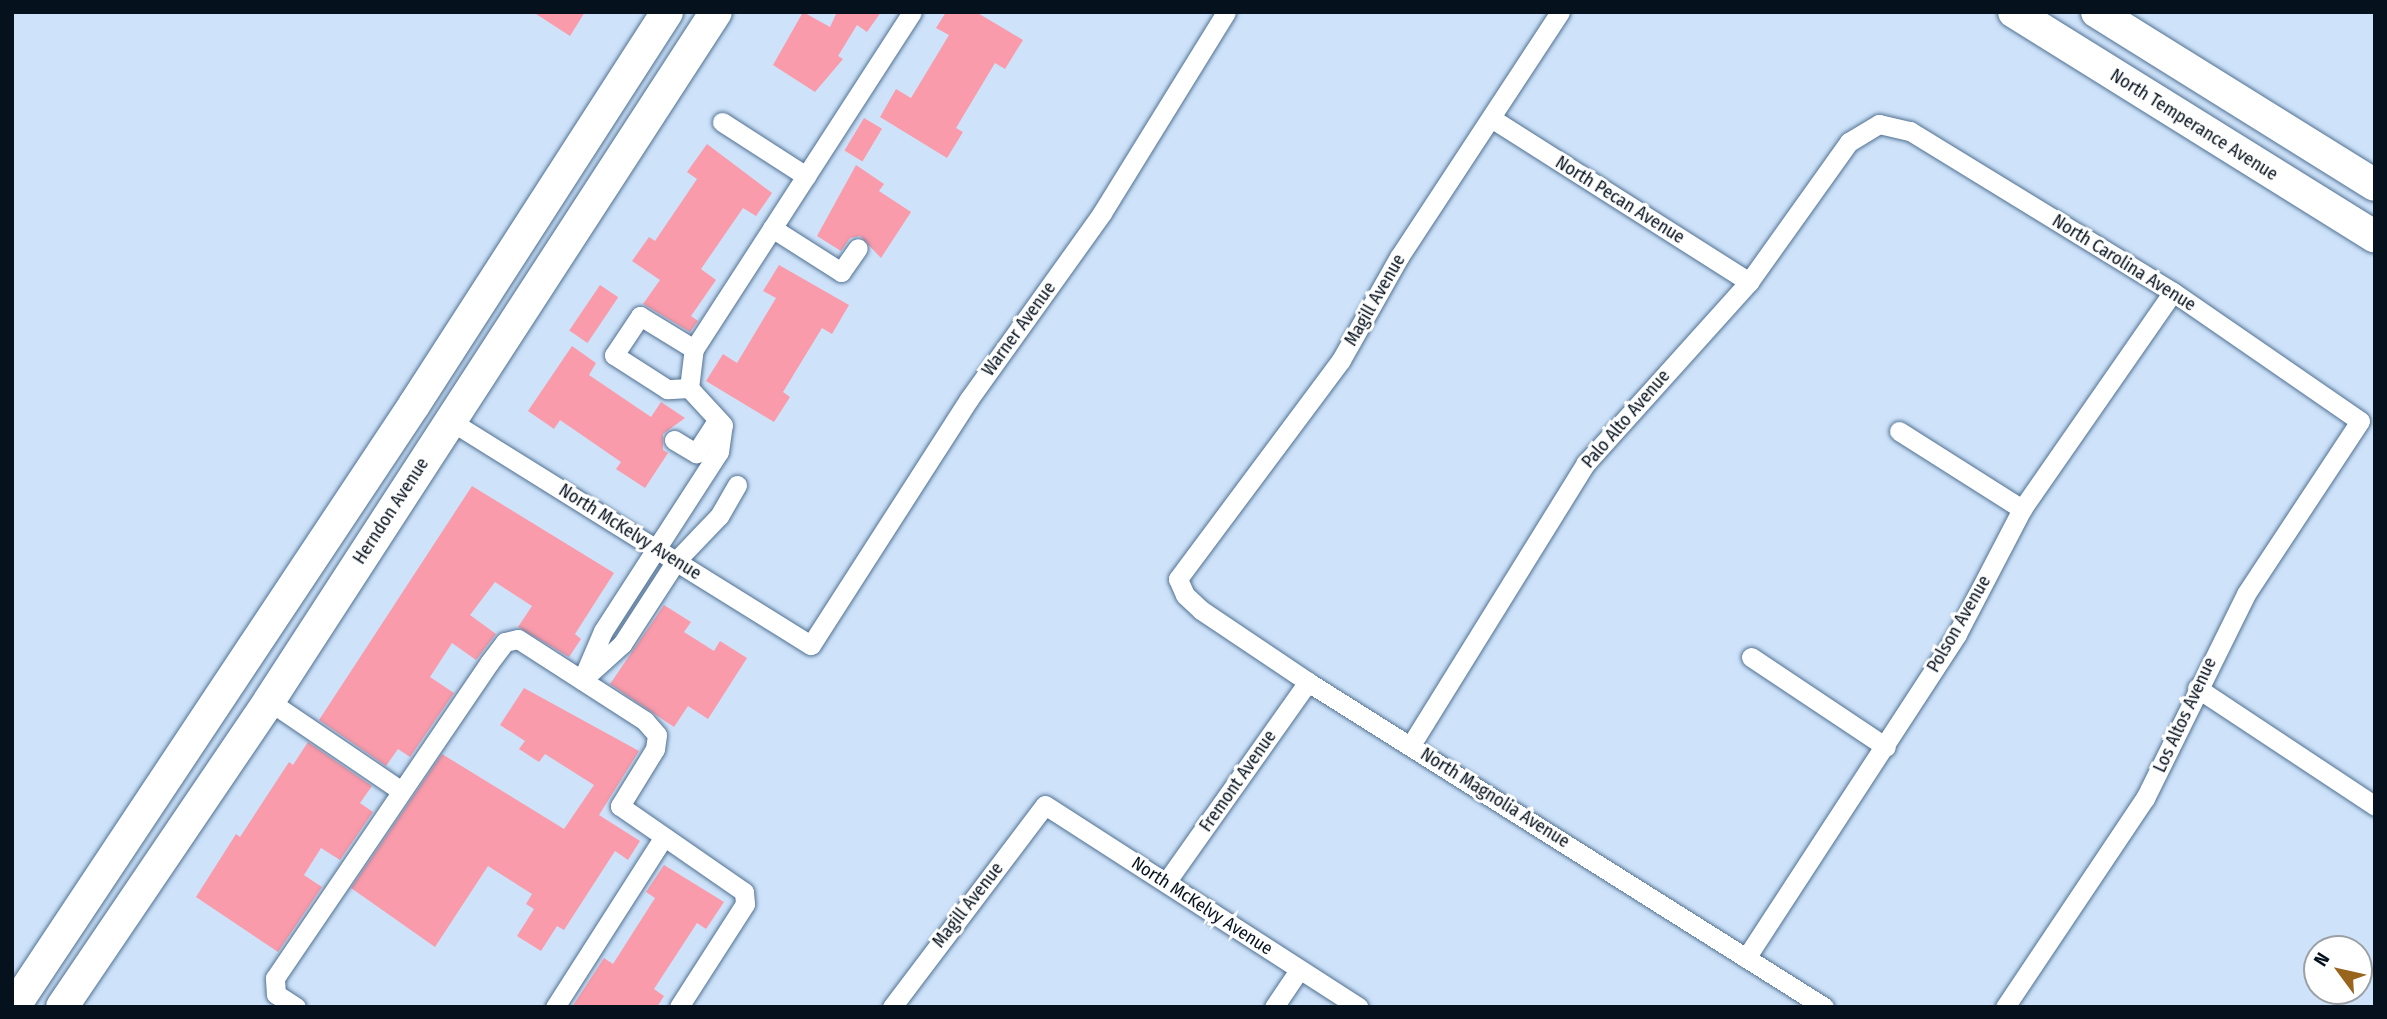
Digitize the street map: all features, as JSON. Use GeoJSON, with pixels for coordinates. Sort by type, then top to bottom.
{"type":"FeatureCollection","features":[{"type":"Feature","properties":{"kind":"main road"},"geometry":{"type":"LineString","coordinates":[[13,1007],[414,405],[667,12]]}},
{"type":"Feature","properties":{"kind":"main road","name":"Herndon Avenue"},"geometry":{"type":"LineString","coordinates":[[62,1007],[269,701],[716,12]]}},
{"type":"Feature","properties":{"kind":"main road","name":"North Temperance Avenue"},"geometry":{"type":"LineString","coordinates":[[2014,12],[2375,237]]}},
{"type":"Feature","properties":{"kind":"main road"},"geometry":{"type":"LineString","coordinates":[[2097,12],[2375,185]]}},
{"type":"Feature","properties":{"kind":"main road"},"geometry":{"type":"LineString","coordinates":[[449,420],[446,390],[529,258],[578,151]]}},
{"type":"Feature","properties":{"kind":"main road"},"geometry":{"type":"LineString","coordinates":[[269,701],[337,556],[420,430],[414,405]]}},
{"type":"Feature","properties":{"kind":"street"},"geometry":{"type":"LineString","coordinates":[[689,388],[694,349],[912,12]]}},
{"type":"Feature","properties":{"kind":"street","name":"Warner Avenue"},"geometry":{"type":"LineString","coordinates":[[811,645],[969,399],[1102,213],[1226,12]]}},
{"type":"Feature","properties":{"kind":"street","name":"Magill Avenue"},"geometry":{"type":"LineString","coordinates":[[1178,579],[1341,360],[1399,257],[1560,12]]}},
{"type":"Feature","properties":{"kind":"street","name":"North Pecan Avenue"},"geometry":{"type":"LineString","coordinates":[[1491,118],[1749,282]]}},
{"type":"Feature","properties":{"kind":"street"},"geometry":{"type":"LineString","coordinates":[[722,122],[806,176]]}},
{"type":"Feature","properties":{"kind":"street","name":"Palo Alto Avenue"},"geometry":{"type":"LineString","coordinates":[[1411,745],[1586,463],[1749,282],[1849,142],[1879,124]]}},
{"type":"Feature","properties":{"kind":"street","name":"North Carolina Avenue"},"geometry":{"type":"LineString","coordinates":[[1879,124],[1910,131],[2173,292],[2360,421]]}},
{"type":"Feature","properties":{"kind":"street"},"geometry":{"type":"LineString","coordinates":[[772,228],[841,272],[858,248]]}},
{"type":"Feature","properties":{"kind":"street","name":"Polson Avenue"},"geometry":{"type":"LineString","coordinates":[[1746,958],[1886,747],[1957,634],[2022,509],[2173,292]]}},
{"type":"Feature","properties":{"kind":"street"},"geometry":{"type":"LineString","coordinates":[[582,680],[603,631],[719,452],[721,422],[689,388],[667,389],[614,355],[640,316],[694,349]]}},
{"type":"Feature","properties":{"kind":"street","name":"North McKelvy Avenue"},"geometry":{"type":"LineString","coordinates":[[449,420],[811,645]]}},
{"type":"Feature","properties":{"kind":"street","name":"Los Altos Avenue"},"geometry":{"type":"LineString","coordinates":[[2005,1007],[2145,798],[2197,688],[2246,594],[2360,421]]}},
{"type":"Feature","properties":{"kind":"street"},"geometry":{"type":"LineString","coordinates":[[674,440],[696,453],[721,422]]}},
{"type":"Feature","properties":{"kind":"street"},"geometry":{"type":"LineString","coordinates":[[1899,431],[2022,509]]}},
{"type":"Feature","properties":{"kind":"street"},"geometry":{"type":"LineString","coordinates":[[582,680],[622,644],[676,561],[719,516],[737,485]]}},
{"type":"Feature","properties":{"kind":"street","name":"North Magnolia Avenue"},"geometry":{"type":"LineString","coordinates":[[1178,579],[1185,595],[1201,610],[1308,682],[1824,1007]]}},
{"type":"Feature","properties":{"kind":"street"},"geometry":{"type":"LineString","coordinates":[[296,1007],[276,994],[275,978],[401,790],[505,642],[518,639],[645,721],[657,735],[620,806],[744,892],[745,904],[679,1007]]}},
{"type":"Feature","properties":{"kind":"street"},"geometry":{"type":"LineString","coordinates":[[1751,657],[1886,747]]}},
{"type":"Feature","properties":{"kind":"street","name":"Fremont Avenue"},"geometry":{"type":"LineString","coordinates":[[1167,881],[1308,682]]}},
{"type":"Feature","properties":{"kind":"street"},"geometry":{"type":"LineString","coordinates":[[2197,688],[2375,806]]}},
{"type":"Feature","properties":{"kind":"street"},"geometry":{"type":"LineString","coordinates":[[269,701],[401,790]]}},
{"type":"Feature","properties":{"kind":"street","name":"North McKelvy Avenue"},"geometry":{"type":"LineString","coordinates":[[1045,805],[1167,881],[1358,1007]]}},
{"type":"Feature","properties":{"kind":"street","name":"Magill Avenue"},"geometry":{"type":"LineString","coordinates":[[892,1007],[1045,805]]}},
{"type":"Feature","properties":{"kind":"street"},"geometry":{"type":"LineString","coordinates":[[555,1007],[663,838]]}},
{"type":"Feature","properties":{"kind":"street"},"geometry":{"type":"LineString","coordinates":[[1274,1007],[1299,970]]}},
{"type":"Feature","properties":{"kind":"building"},"geometry":{"type":"Polygon","coordinates":[[[533,12],[585,12],[570,36],[533,12]]]}},
{"type":"Feature","properties":{"kind":"building"},"geometry":{"type":"Polygon","coordinates":[[[803,12],[830,27],[837,12],[881,12],[867,32],[857,25],[838,56],[843,59],[815,92],[773,65],[803,12]]]}},
{"type":"Feature","properties":{"kind":"building"},"geometry":{"type":"Polygon","coordinates":[[[946,12],[976,12],[1023,40],[1005,69],[995,63],[956,128],[963,132],[947,158],[880,117],[896,89],[911,98],[949,35],[936,28],[946,12]]]}},
{"type":"Feature","properties":{"kind":"building"},"geometry":{"type":"Polygon","coordinates":[[[864,118],[882,129],[862,161],[844,151],[864,118]]]}},
{"type":"Feature","properties":{"kind":"building"},"geometry":{"type":"Polygon","coordinates":[[[707,144],[772,193],[756,216],[743,208],[701,269],[716,280],[691,316],[698,321],[690,332],[643,304],[660,280],[632,261],[649,237],[655,241],[697,179],[687,172],[707,144]]]}},
{"type":"Feature","properties":{"kind":"building"},"geometry":{"type":"Polygon","coordinates":[[[856,165],[884,184],[879,191],[911,212],[881,258],[860,236],[850,238],[841,251],[817,236],[856,165]]]}},
{"type":"Feature","properties":{"kind":"building"},"geometry":{"type":"Polygon","coordinates":[[[779,265],[849,305],[832,334],[822,328],[783,392],[790,397],[774,422],[706,381],[723,354],[737,363],[776,298],[763,291],[779,265]]]}},
{"type":"Feature","properties":{"kind":"building"},"geometry":{"type":"Polygon","coordinates":[[[600,285],[618,297],[587,343],[569,331],[600,285]]]}},
{"type":"Feature","properties":{"kind":"building"},"geometry":{"type":"Polygon","coordinates":[[[572,346],[596,363],[589,375],[651,417],[661,402],[685,418],[663,434],[663,450],[668,453],[645,488],[616,469],[621,462],[560,420],[554,429],[528,411],[572,346]]]}},
{"type":"Feature","properties":{"kind":"building"},"geometry":{"type":"Polygon","coordinates":[[[472,486],[614,573],[575,634],[581,639],[569,657],[518,627],[532,606],[495,582],[470,615],[496,634],[476,660],[452,643],[430,677],[454,693],[410,757],[398,749],[386,766],[319,720],[472,486]]]}},
{"type":"Feature","properties":{"kind":"building"},"geometry":{"type":"Polygon","coordinates":[[[664,605],[691,622],[684,632],[714,651],[720,641],[747,658],[708,719],[688,706],[674,727],[610,684],[664,605]]]}},
{"type":"Feature","properties":{"kind":"building"},"geometry":{"type":"Polygon","coordinates":[[[524,688],[639,751],[599,815],[640,841],[628,860],[615,851],[564,930],[557,926],[541,951],[517,936],[534,909],[526,904],[532,894],[488,866],[435,947],[351,888],[442,754],[564,829],[594,785],[545,754],[539,762],[519,749],[525,741],[500,725],[524,688]]]}},
{"type":"Feature","properties":{"kind":"building"},"geometry":{"type":"Polygon","coordinates":[[[308,742],[372,786],[360,803],[373,812],[340,860],[321,848],[304,875],[322,887],[278,952],[196,897],[236,834],[240,837],[289,762],[293,765],[308,742]]]}},
{"type":"Feature","properties":{"kind":"building"},"geometry":{"type":"Polygon","coordinates":[[[664,865],[724,902],[706,929],[697,923],[654,989],[664,996],[657,1007],[572,1007],[604,958],[613,964],[655,898],[646,892],[664,865]]]}}]}
